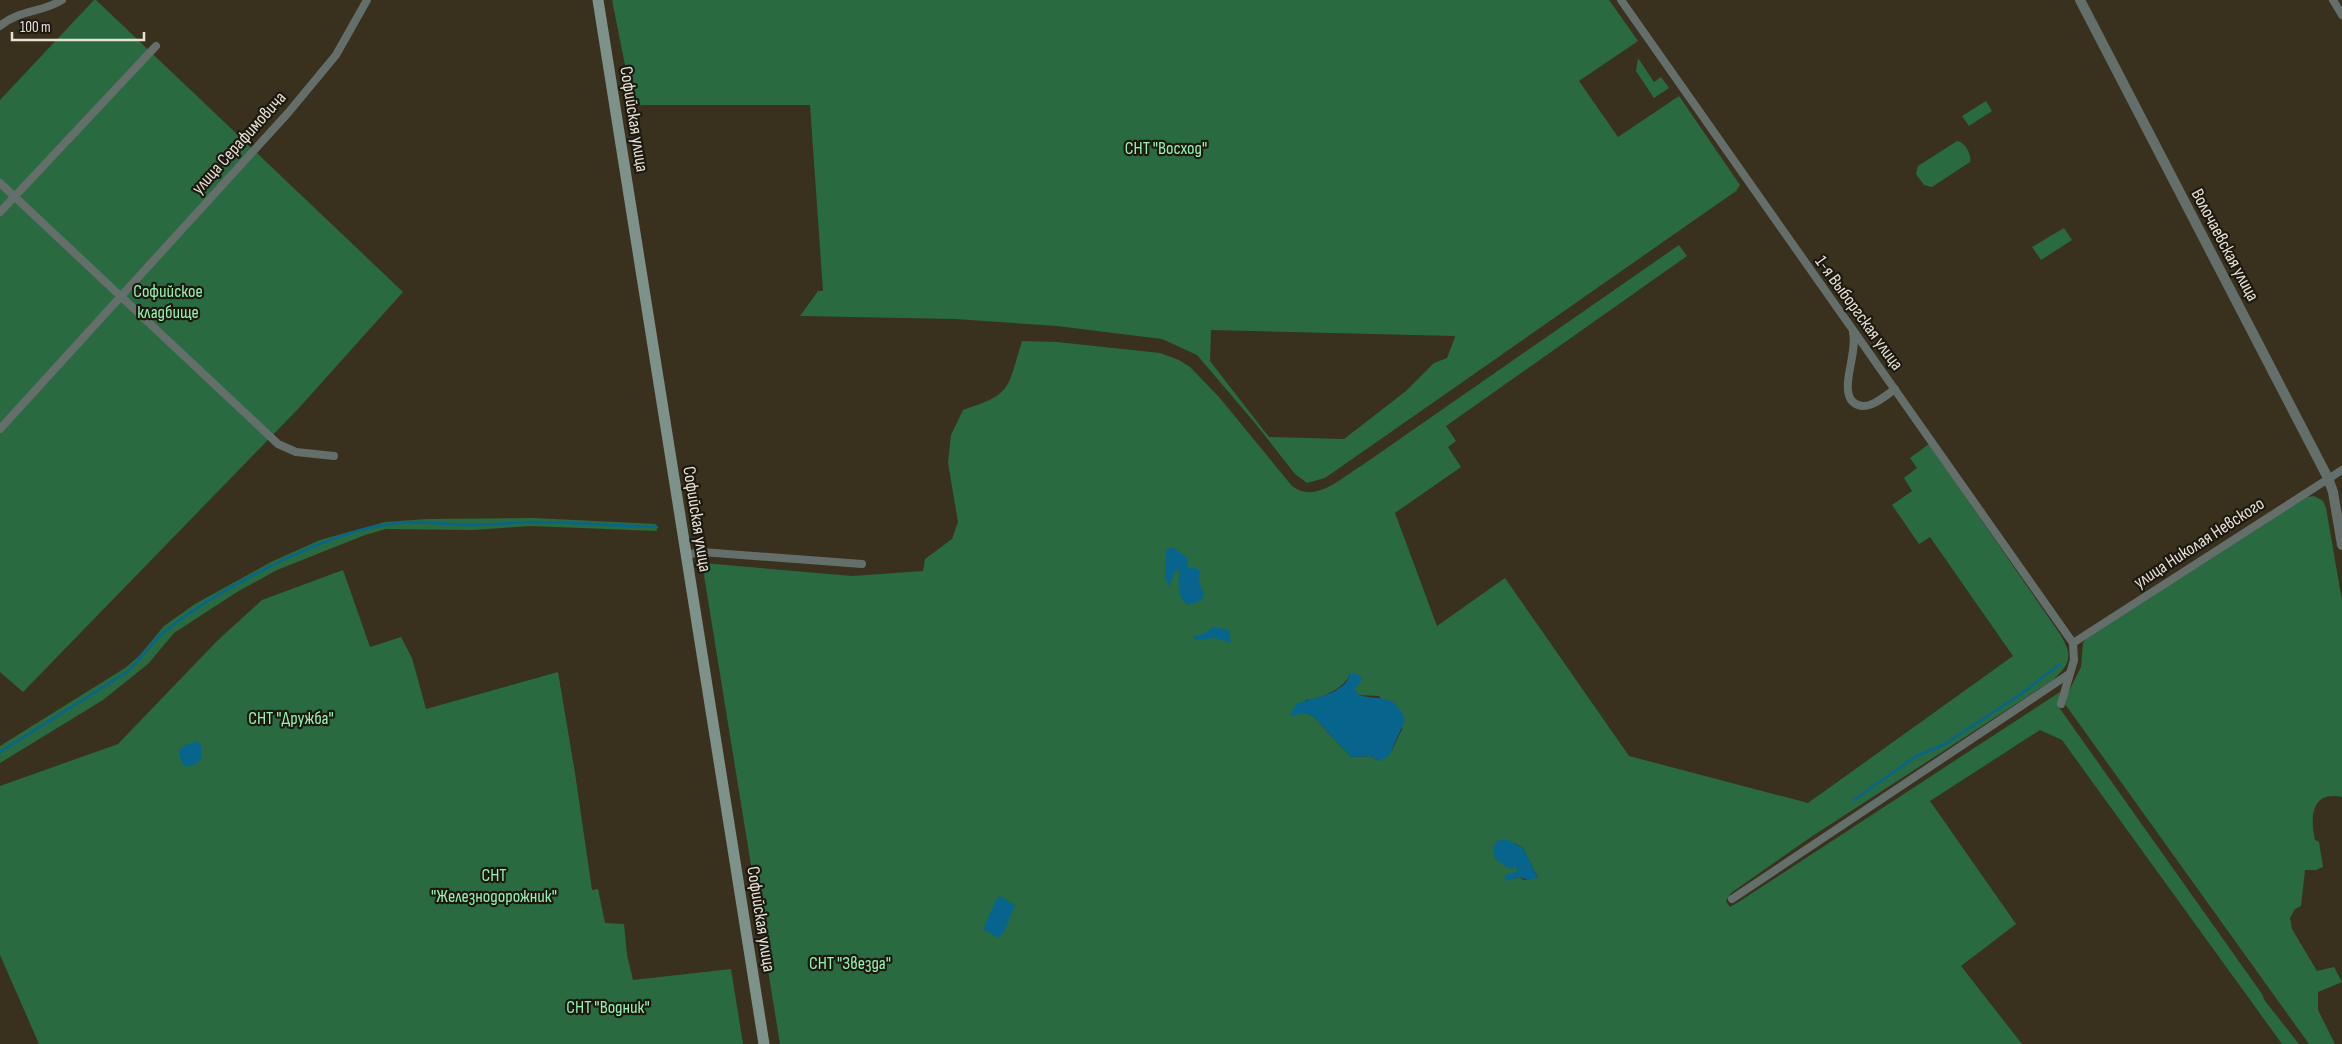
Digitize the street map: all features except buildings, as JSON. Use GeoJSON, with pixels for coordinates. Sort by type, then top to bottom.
{"type":"FeatureCollection","features":[{"type":"Feature","properties":{"kind":"main road","name":"Софийская улица"},"geometry":{"type":"LineString","coordinates":[[598,0],[764,1044]]}},
{"type":"Feature","properties":{"kind":"street"},"geometry":{"type":"LineString","coordinates":[[0,26],[16,14],[54,5],[62,0]]}},
{"type":"Feature","properties":{"kind":"street","name":"улица Серафимовича"},"geometry":{"type":"LineString","coordinates":[[0,429],[119,296],[288,113],[336,55],[367,0]]}},
{"type":"Feature","properties":{"kind":"street","name":"1-я Выборгская улица"},"geometry":{"type":"LineString","coordinates":[[1621,0],[2072,643]]}},
{"type":"Feature","properties":{"kind":"street","name":"Волочаевская улица"},"geometry":{"type":"LineString","coordinates":[[2080,0],[2328,478],[2336,508],[2342,545]]}},
{"type":"Feature","properties":{"kind":"street"},"geometry":{"type":"LineString","coordinates":[[2333,0],[2342,15]]}},
{"type":"Feature","properties":{"kind":"street"},"geometry":{"type":"LineString","coordinates":[[0,212],[156,46]]}},
{"type":"Feature","properties":{"kind":"street"},"geometry":{"type":"LineString","coordinates":[[0,183],[278,444],[296,452],[334,456]]}},
{"type":"Feature","properties":{"kind":"street"},"geometry":{"type":"LineString","coordinates":[[1850,327],[1855,346],[1847,390],[1852,400],[1861,406],[1867,406],[1895,389]]}},
{"type":"Feature","properties":{"kind":"street","name":"улица Николая Невского"},"geometry":{"type":"LineString","coordinates":[[2072,643],[2342,470]]}},
{"type":"Feature","properties":{"kind":"street"},"geometry":{"type":"LineString","coordinates":[[685,555],[702,552],[862,564]]}},
{"type":"Feature","properties":{"kind":"street"},"geometry":{"type":"LineString","coordinates":[[2061,704],[2075,654],[2072,643]]}},
{"type":"Feature","properties":{"kind":"street"},"geometry":{"type":"LineString","coordinates":[[1732,899],[2069,674]]}},
{"type":"Feature","properties":{"kind":"green space","name":"Софийское кладбище"},"geometry":{"type":"Polygon","coordinates":[[[94,0],[403,292],[298,409],[23,692],[0,672],[0,100],[94,0]]]}},
{"type":"Feature","properties":{"kind":"green space","name":"СНТ \"Восход\""},"geometry":{"type":"Polygon","coordinates":[[[612,0],[1609,0],[1638,41],[1579,81],[1618,137],[1679,96],[1740,185],[1736,191],[1325,478],[1307,483],[1295,474],[1255,423],[1197,355],[1162,339],[1057,326],[955,319],[800,316],[818,291],[823,291],[810,105],[633,105],[612,0]],[[1211,330],[1210,361],[1269,437],[1344,439],[1406,391],[1434,363],[1447,358],[1455,336],[1211,330]]]}},
{"type":"Feature","properties":{"kind":"green space"},"geometry":{"type":"Polygon","coordinates":[[[1638,58],[1654,82],[1661,77],[1669,88],[1654,98],[1636,71],[1638,58]]]}},
{"type":"Feature","properties":{"kind":"green space"},"geometry":{"type":"Polygon","coordinates":[[[1986,101],[1992,111],[1969,126],[1962,116],[1986,101]]]}},
{"type":"Feature","properties":{"kind":"green space"},"geometry":{"type":"Polygon","coordinates":[[[1957,141],[1967,149],[1970,162],[1932,187],[1924,185],[1916,174],[1918,166],[1957,141]]]}},
{"type":"Feature","properties":{"kind":"green space"},"geometry":{"type":"Polygon","coordinates":[[[2064,228],[2072,240],[2041,260],[2032,247],[2064,228]]]}},
{"type":"Feature","properties":{"kind":"green space","name":"СНТ \"Звезда\""},"geometry":{"type":"Polygon","coordinates":[[[1679,245],[1687,256],[1446,426],[1456,441],[1448,447],[1461,467],[1395,513],[1437,626],[1505,578],[1629,756],[1808,803],[2013,656],[1930,537],[1919,544],[1892,505],[1912,491],[1904,478],[1917,468],[1910,458],[1929,444],[2060,634],[2067,648],[2067,664],[2053,680],[1811,837],[1731,893],[1726,901],[1730,907],[1740,901],[2060,692],[2058,706],[2262,994],[2265,1001],[2299,1044],[2282,1044],[2062,740],[2040,730],[1930,801],[2016,924],[1961,966],[2022,1044],[780,1044],[702,563],[852,576],[923,571],[925,559],[952,539],[958,522],[948,463],[951,435],[963,410],[991,399],[1006,388],[1022,341],[1057,342],[1160,353],[1179,360],[1190,367],[1219,397],[1292,486],[1301,491],[1319,491],[1361,466],[1679,245]],[[1350,674],[1343,684],[1331,692],[1317,698],[1305,700],[1307,713],[1314,717],[1351,757],[1370,756],[1379,761],[1393,748],[1402,729],[1379,696],[1358,695],[1354,689],[1356,685],[1350,674]],[[1514,843],[1495,856],[1495,859],[1517,867],[1518,871],[1514,879],[1519,877],[1524,880],[1538,878],[1523,848],[1514,843]]]}},
{"type":"Feature","properties":{"kind":"green space"},"geometry":{"type":"Polygon","coordinates":[[[2314,496],[2323,501],[2326,508],[2342,601],[2342,797],[2332,796],[2324,798],[2315,808],[2313,832],[2315,840],[2319,842],[2323,867],[2316,870],[2305,870],[2301,906],[2295,909],[2290,918],[2292,929],[2317,971],[2334,967],[2342,982],[2318,992],[2318,1010],[2335,1044],[2309,1044],[2065,704],[2067,695],[2081,667],[2083,643],[2086,639],[2307,497],[2314,496]]]}},
{"type":"Feature","properties":{"kind":"green space"},"geometry":{"type":"Polygon","coordinates":[[[533,518],[656,524],[657,531],[530,526],[472,530],[386,529],[365,535],[277,570],[237,592],[174,633],[148,664],[103,700],[0,763],[0,746],[125,668],[139,656],[164,626],[195,604],[271,562],[320,540],[385,522],[427,519],[533,518]]]}},
{"type":"Feature","properties":{"kind":"green space"},"geometry":{"type":"Polygon","coordinates":[[[343,570],[370,647],[401,637],[412,658],[426,709],[558,672],[592,890],[598,889],[605,923],[624,924],[627,955],[633,980],[731,969],[743,1044],[39,1044],[0,955],[0,786],[118,744],[218,640],[262,600],[343,570]]]}},
{"type":"Feature","properties":{"kind":"water"},"geometry":{"type":"Polygon","coordinates":[[[1173,547],[1187,558],[1188,568],[1194,567],[1200,571],[1199,581],[1204,595],[1200,601],[1188,605],[1184,601],[1179,589],[1179,570],[1176,569],[1169,587],[1165,578],[1166,550],[1173,547]]]}},
{"type":"Feature","properties":{"kind":"water"},"geometry":{"type":"Polygon","coordinates":[[[1213,627],[1229,630],[1231,643],[1215,638],[1195,640],[1194,636],[1204,634],[1213,627]]]}},
{"type":"Feature","properties":{"kind":"water"},"geometry":{"type":"Polygon","coordinates":[[[1350,674],[1357,674],[1362,679],[1355,689],[1358,695],[1391,701],[1396,704],[1405,720],[1389,756],[1379,761],[1370,756],[1351,757],[1314,717],[1307,713],[1290,716],[1296,704],[1335,691],[1342,687],[1350,674]]]}},
{"type":"Feature","properties":{"kind":"water"},"geometry":{"type":"Polygon","coordinates":[[[198,741],[201,746],[202,758],[196,764],[185,767],[179,752],[183,746],[198,741]]]}},
{"type":"Feature","properties":{"kind":"water"},"geometry":{"type":"Polygon","coordinates":[[[1506,839],[1523,848],[1538,878],[1528,880],[1519,877],[1507,881],[1504,877],[1518,871],[1517,867],[1510,869],[1495,859],[1493,848],[1497,841],[1506,839]]]}},
{"type":"Feature","properties":{"kind":"water"},"geometry":{"type":"Polygon","coordinates":[[[1000,896],[1015,905],[1005,930],[998,938],[983,929],[996,900],[1000,896]]]}},
{"type":"Feature","properties":{"kind":"waterway"},"geometry":{"type":"LineString","coordinates":[[0,752],[127,672],[163,633],[190,613],[243,581],[301,552],[330,540],[383,525],[405,523],[471,525],[547,522],[657,527]]}},
{"type":"Feature","properties":{"kind":"waterway"},"geometry":{"type":"LineString","coordinates":[[1854,800],[1915,757],[1945,744],[2021,694],[2060,664]]}},
{"type":"Feature","properties":{"kind":"park label","name":"СНТ \"Дружба\""},"geometry":{"type":"Point","coordinates":[291,718]}},
{"type":"Feature","properties":{"kind":"park label","name":"СНТ \"Железнодорожник\""},"geometry":{"type":"Point","coordinates":[494,885]}},
{"type":"Feature","properties":{"kind":"park label","name":"СНТ \"Водник\""},"geometry":{"type":"Point","coordinates":[608,1007]}}]}
